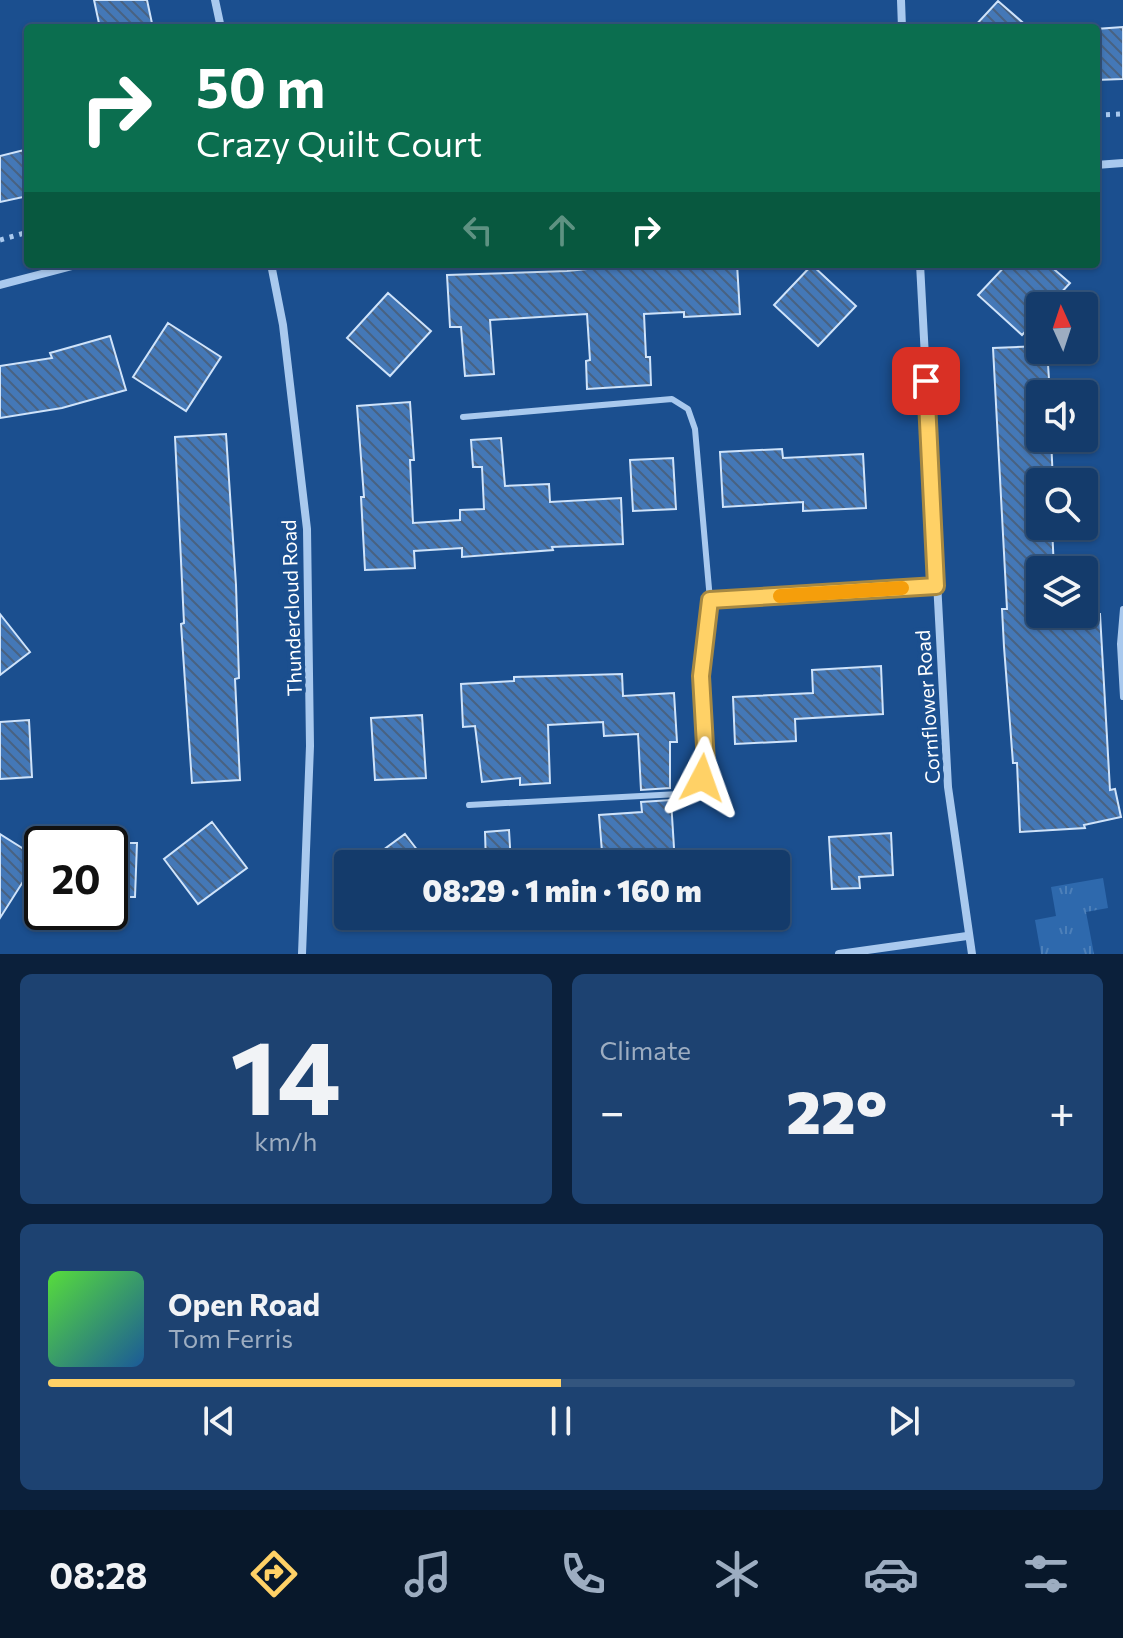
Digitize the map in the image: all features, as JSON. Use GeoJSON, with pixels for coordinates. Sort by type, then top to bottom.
{"type":"FeatureCollection","features":[{"type":"Feature","properties":{"kind":"street"},"geometry":{"type":"LineString","coordinates":[[215,0],[220,24]]}},
{"type":"Feature","properties":{"kind":"street"},"geometry":{"type":"LineString","coordinates":[[901,0],[902,24]]}},
{"type":"Feature","properties":{"kind":"street"},"geometry":{"type":"LineString","coordinates":[[1100,165],[1123,163]]}},
{"type":"Feature","properties":{"kind":"street"},"geometry":{"type":"LineString","coordinates":[[0,285],[65,268]]}},
{"type":"Feature","properties":{"kind":"street","name":"Thundercloud Road"},"geometry":{"type":"LineString","coordinates":[[272,268],[283,325],[307,529],[310,746],[302,954]]}},
{"type":"Feature","properties":{"kind":"street","name":"Cornflower Road"},"geometry":{"type":"LineString","coordinates":[[920,268],[948,787],[972,954]]}},
{"type":"Feature","properties":{"kind":"street"},"geometry":{"type":"LineString","coordinates":[[710,600],[936,586]]}},
{"type":"Feature","properties":{"kind":"street"},"geometry":{"type":"LineString","coordinates":[[839,954],[967,936]]}},
{"type":"Feature","properties":{"kind":"lane"},"geometry":{"type":"LineString","coordinates":[[463,417],[672,399],[688,409],[695,429],[710,600],[701,676],[706,763],[702,778],[693,788],[679,794],[469,805]]}},
{"type":"Feature","properties":{"kind":"lane"},"geometry":{"type":"LineString","coordinates":[[1123,609],[1120,644],[1123,697]]}},
{"type":"Feature","properties":{"kind":"path"},"geometry":{"type":"LineString","coordinates":[[1100,115],[1123,114]]}},
{"type":"Feature","properties":{"kind":"path"},"geometry":{"type":"LineString","coordinates":[[0,240],[24,233]]}},
{"type":"Feature","properties":{"kind":"green space"},"geometry":{"type":"Polygon","coordinates":[[[1103,878],[1108,908],[1086,912],[1094,954],[1041,954],[1035,920],[1056,916],[1051,887],[1103,878]]]}},
{"type":"Feature","properties":{"kind":"building"},"geometry":{"type":"Polygon","coordinates":[[[94,0],[147,0],[152,24],[99,24],[94,0]]]}},
{"type":"Feature","properties":{"kind":"building"},"geometry":{"type":"Polygon","coordinates":[[[998,1],[1024,24],[977,24],[998,1]]]}},
{"type":"Feature","properties":{"kind":"building"},"geometry":{"type":"Polygon","coordinates":[[[1123,27],[1123,79],[1100,80],[1100,29],[1123,27]]]}},
{"type":"Feature","properties":{"kind":"building"},"geometry":{"type":"Polygon","coordinates":[[[24,150],[24,197],[0,202],[0,156],[24,150]]]}},
{"type":"Feature","properties":{"kind":"building"},"geometry":{"type":"Polygon","coordinates":[[[597,268],[737,268],[740,314],[684,317],[684,312],[644,314],[651,385],[587,389],[586,361],[590,360],[587,314],[490,320],[494,374],[465,376],[461,327],[450,327],[447,275],[597,268]]]}},
{"type":"Feature","properties":{"kind":"building"},"geometry":{"type":"Polygon","coordinates":[[[809,268],[815,268],[856,306],[818,346],[774,305],[809,268]]]}},
{"type":"Feature","properties":{"kind":"building"},"geometry":{"type":"Polygon","coordinates":[[[1003,268],[1053,268],[1070,283],[1062,292],[1026,292],[1026,331],[1022,335],[978,295],[1003,268]]]}},
{"type":"Feature","properties":{"kind":"building"},"geometry":{"type":"Polygon","coordinates":[[[388,293],[431,331],[390,376],[347,338],[388,293]]]}},
{"type":"Feature","properties":{"kind":"building"},"geometry":{"type":"Polygon","coordinates":[[[168,323],[221,357],[186,411],[133,377],[168,323]]]}},
{"type":"Feature","properties":{"kind":"building"},"geometry":{"type":"Polygon","coordinates":[[[110,336],[126,390],[62,408],[0,418],[0,366],[52,358],[50,353],[110,336]]]}},
{"type":"Feature","properties":{"kind":"building"},"geometry":{"type":"Polygon","coordinates":[[[1026,347],[1026,364],[1048,364],[1049,380],[1026,380],[1026,452],[1052,452],[1052,468],[1026,468],[1026,540],[1053,540],[1053,556],[1026,556],[1026,628],[1098,628],[1100,614],[1110,790],[1115,789],[1121,817],[1084,825],[1085,828],[1020,832],[1017,763],[1013,763],[1004,647],[1002,609],[1007,609],[993,348],[1026,347]]]}},
{"type":"Feature","properties":{"kind":"building"},"geometry":{"type":"Polygon","coordinates":[[[410,402],[414,460],[410,460],[413,523],[460,520],[460,510],[484,509],[482,467],[473,467],[471,440],[501,438],[505,486],[549,484],[550,502],[621,498],[623,544],[552,547],[553,550],[462,557],[462,548],[414,551],[415,568],[365,570],[361,497],[364,497],[357,406],[410,402]]]}},
{"type":"Feature","properties":{"kind":"building"},"geometry":{"type":"Polygon","coordinates":[[[226,434],[236,585],[239,678],[235,679],[240,780],[192,783],[181,624],[184,623],[175,437],[226,434]]]}},
{"type":"Feature","properties":{"kind":"building"},"geometry":{"type":"Polygon","coordinates":[[[782,449],[783,458],[863,454],[866,508],[803,511],[803,502],[723,507],[720,452],[782,449]]]}},
{"type":"Feature","properties":{"kind":"building"},"geometry":{"type":"Polygon","coordinates":[[[673,458],[676,509],[633,511],[630,460],[673,458]]]}},
{"type":"Feature","properties":{"kind":"building"},"geometry":{"type":"Polygon","coordinates":[[[0,614],[30,652],[0,675],[0,614]]]}},
{"type":"Feature","properties":{"kind":"building"},"geometry":{"type":"Polygon","coordinates":[[[881,666],[883,714],[795,719],[796,741],[735,744],[733,697],[813,693],[812,670],[881,666]]]}},
{"type":"Feature","properties":{"kind":"building"},"geometry":{"type":"Polygon","coordinates":[[[622,674],[623,696],[674,693],[677,742],[670,742],[670,788],[641,790],[638,734],[604,736],[603,722],[548,725],[550,783],[520,785],[520,778],[482,782],[475,726],[463,727],[461,684],[514,681],[514,677],[622,674]]]}},
{"type":"Feature","properties":{"kind":"building"},"geometry":{"type":"Polygon","coordinates":[[[422,715],[426,778],[375,780],[371,718],[422,715]]]}},
{"type":"Feature","properties":{"kind":"building"},"geometry":{"type":"Polygon","coordinates":[[[29,720],[32,777],[0,779],[0,722],[29,720]]]}},
{"type":"Feature","properties":{"kind":"building"},"geometry":{"type":"Polygon","coordinates":[[[671,800],[674,850],[602,850],[599,815],[642,812],[641,802],[671,800]]]}},
{"type":"Feature","properties":{"kind":"building"},"geometry":{"type":"Polygon","coordinates":[[[212,822],[247,868],[198,904],[164,859],[212,822]]]}},
{"type":"Feature","properties":{"kind":"building"},"geometry":{"type":"Polygon","coordinates":[[[509,830],[510,850],[486,850],[485,832],[509,830]]]}},
{"type":"Feature","properties":{"kind":"building"},"geometry":{"type":"Polygon","coordinates":[[[891,833],[893,875],[859,877],[860,888],[832,889],[829,837],[891,833]]]}},
{"type":"Feature","properties":{"kind":"building"},"geometry":{"type":"Polygon","coordinates":[[[0,834],[24,849],[24,880],[0,918],[0,834]]]}},
{"type":"Feature","properties":{"kind":"building"},"geometry":{"type":"Polygon","coordinates":[[[405,834],[417,850],[383,850],[405,834]]]}},
{"type":"Feature","properties":{"kind":"building"},"geometry":{"type":"Polygon","coordinates":[[[128,843],[137,843],[135,897],[128,897],[128,843]]]}},
{"type":"Feature","properties":{"kind":"slow traffic"},"geometry":{"type":"LineString","coordinates":[[780,596],[902,588]]}},
{"type":"Feature","properties":{"kind":"route"},"geometry":{"type":"LineString","coordinates":[[702,778],[706,763],[701,676],[710,600],[936,586],[926,381]]}}]}
